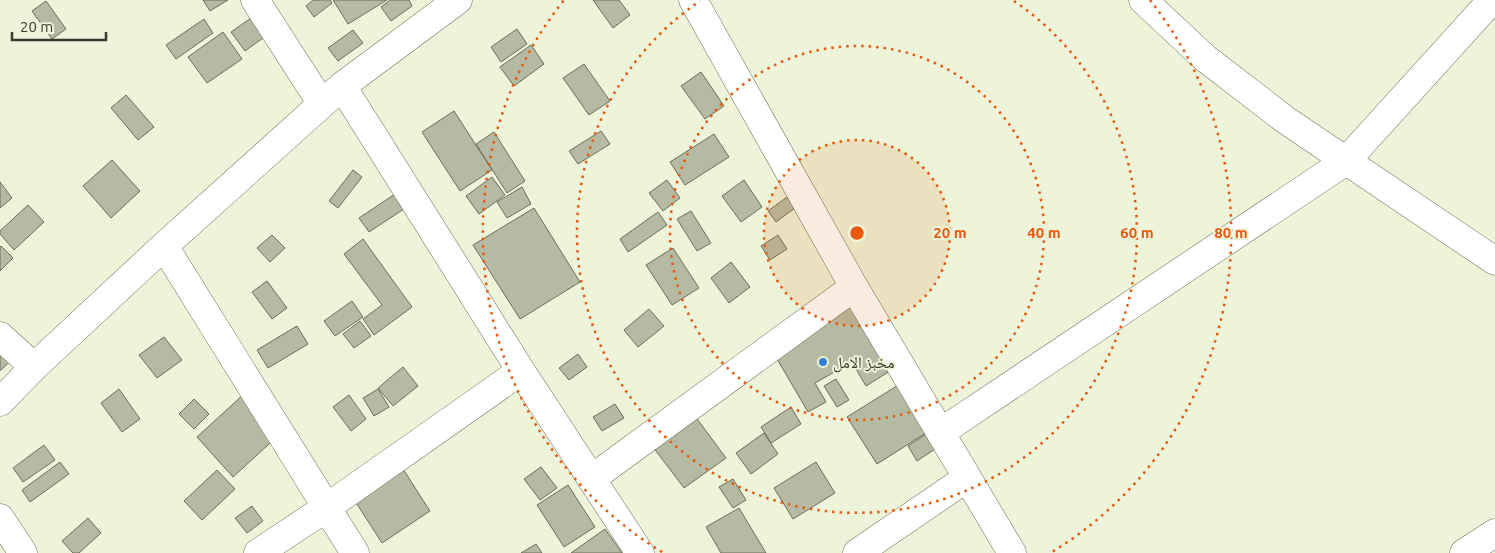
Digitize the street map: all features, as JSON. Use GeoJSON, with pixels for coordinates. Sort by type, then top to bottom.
{"type":"FeatureCollection","features":[{"type":"Feature","properties":{"kind":"street"},"geometry":{"type":"LineString","coordinates":[[255,0],[322,104]]}},
{"type":"Feature","properties":{"kind":"street"},"geometry":{"type":"LineString","coordinates":[[0,402],[34,367],[164,246],[342,86],[458,0]]}},
{"type":"Feature","properties":{"kind":"street"},"geometry":{"type":"LineString","coordinates":[[693,0],[854,287],[1012,553]]}},
{"type":"Feature","properties":{"kind":"street"},"geometry":{"type":"LineString","coordinates":[[1143,0],[1205,58],[1287,121],[1495,261]]}},
{"type":"Feature","properties":{"kind":"street"},"geometry":{"type":"LineString","coordinates":[[941,432],[1346,161],[1492,0]]}},
{"type":"Feature","properties":{"kind":"street"},"geometry":{"type":"LineString","coordinates":[[342,86],[521,371],[640,553]]}},
{"type":"Feature","properties":{"kind":"street"},"geometry":{"type":"LineString","coordinates":[[164,246],[355,553]]}},
{"type":"Feature","properties":{"kind":"street"},"geometry":{"type":"LineString","coordinates":[[591,479],[854,287]]}},
{"type":"Feature","properties":{"kind":"street"},"geometry":{"type":"LineString","coordinates":[[0,336],[34,367]]}},
{"type":"Feature","properties":{"kind":"street"},"geometry":{"type":"LineString","coordinates":[[258,553],[326,508],[521,371]]}},
{"type":"Feature","properties":{"kind":"street"},"geometry":{"type":"LineString","coordinates":[[857,553],[967,478]]}},
{"type":"Feature","properties":{"kind":"street"},"geometry":{"type":"LineString","coordinates":[[0,518],[23,553]]}},
{"type":"Feature","properties":{"kind":"street"},"geometry":{"type":"LineString","coordinates":[[1464,553],[1495,533]]}},
{"type":"Feature","properties":{"kind":"building"},"geometry":{"type":"Polygon","coordinates":[[[203,0],[228,0],[210,11],[203,0]]]}},
{"type":"Feature","properties":{"kind":"building"},"geometry":{"type":"Polygon","coordinates":[[[313,0],[330,0],[332,3],[314,17],[306,6],[313,0]]]}},
{"type":"Feature","properties":{"kind":"building"},"geometry":{"type":"Polygon","coordinates":[[[333,0],[387,0],[348,24],[333,0]]]}},
{"type":"Feature","properties":{"kind":"building"},"geometry":{"type":"Polygon","coordinates":[[[390,0],[409,0],[412,6],[391,21],[381,7],[390,0]]]}},
{"type":"Feature","properties":{"kind":"building"},"geometry":{"type":"Polygon","coordinates":[[[593,0],[619,0],[630,15],[613,28],[593,0]]]}},
{"type":"Feature","properties":{"kind":"building"},"geometry":{"type":"Polygon","coordinates":[[[46,1],[66,29],[52,39],[32,11],[46,1]]]}},
{"type":"Feature","properties":{"kind":"building"},"geometry":{"type":"Polygon","coordinates":[[[261,11],[274,30],[245,51],[231,32],[261,11]]]}},
{"type":"Feature","properties":{"kind":"building"},"geometry":{"type":"Polygon","coordinates":[[[204,19],[213,33],[176,59],[166,45],[204,19]]]}},
{"type":"Feature","properties":{"kind":"building"},"geometry":{"type":"Polygon","coordinates":[[[517,29],[527,44],[501,62],[491,47],[517,29]]]}},
{"type":"Feature","properties":{"kind":"building"},"geometry":{"type":"Polygon","coordinates":[[[353,30],[363,43],[338,61],[328,48],[353,30]]]}},
{"type":"Feature","properties":{"kind":"building"},"geometry":{"type":"Polygon","coordinates":[[[223,32],[242,59],[207,83],[188,57],[223,32]]]}},
{"type":"Feature","properties":{"kind":"building"},"geometry":{"type":"Polygon","coordinates":[[[531,45],[544,64],[514,86],[500,67],[531,45]]]}},
{"type":"Feature","properties":{"kind":"building"},"geometry":{"type":"Polygon","coordinates":[[[584,64],[610,101],[589,115],[563,78],[584,64]]]}},
{"type":"Feature","properties":{"kind":"building"},"geometry":{"type":"Polygon","coordinates":[[[701,72],[724,106],[705,119],[681,86],[701,72]]]}},
{"type":"Feature","properties":{"kind":"building"},"geometry":{"type":"Polygon","coordinates":[[[126,95],[154,127],[138,140],[111,108],[126,95]]]}},
{"type":"Feature","properties":{"kind":"building"},"geometry":{"type":"Polygon","coordinates":[[[454,111],[492,170],[460,191],[422,132],[454,111]]]}},
{"type":"Feature","properties":{"kind":"building"},"geometry":{"type":"Polygon","coordinates":[[[601,131],[610,144],[578,164],[569,151],[601,131]]]}},
{"type":"Feature","properties":{"kind":"building"},"geometry":{"type":"Polygon","coordinates":[[[494,132],[525,181],[507,193],[476,144],[494,132]]]}},
{"type":"Feature","properties":{"kind":"building"},"geometry":{"type":"Polygon","coordinates":[[[714,134],[729,157],[685,185],[670,162],[714,134]]]}},
{"type":"Feature","properties":{"kind":"building"},"geometry":{"type":"Polygon","coordinates":[[[112,160],[140,191],[111,218],[83,186],[112,160]]]}},
{"type":"Feature","properties":{"kind":"building"},"geometry":{"type":"Polygon","coordinates":[[[353,170],[362,177],[338,208],[329,201],[353,170]]]}},
{"type":"Feature","properties":{"kind":"building"},"geometry":{"type":"Polygon","coordinates":[[[492,177],[505,195],[479,214],[466,196],[492,177]]]}},
{"type":"Feature","properties":{"kind":"building"},"geometry":{"type":"Polygon","coordinates":[[[667,180],[680,198],[663,211],[649,193],[667,180]]]}},
{"type":"Feature","properties":{"kind":"building"},"geometry":{"type":"Polygon","coordinates":[[[744,180],[762,207],[741,222],[722,196],[744,180]]]}},
{"type":"Feature","properties":{"kind":"building"},"geometry":{"type":"Polygon","coordinates":[[[0,182],[12,198],[0,208],[0,182]]]}},
{"type":"Feature","properties":{"kind":"building"},"geometry":{"type":"Polygon","coordinates":[[[522,187],[531,204],[507,218],[497,202],[522,187]]]}},
{"type":"Feature","properties":{"kind":"building"},"geometry":{"type":"Polygon","coordinates":[[[398,192],[407,207],[369,232],[359,218],[398,192]]]}},
{"type":"Feature","properties":{"kind":"building"},"geometry":{"type":"Polygon","coordinates":[[[787,197],[795,208],[776,222],[768,211],[787,197]]]}},
{"type":"Feature","properties":{"kind":"building"},"geometry":{"type":"Polygon","coordinates":[[[28,205],[44,222],[14,250],[0,234],[0,231],[28,205]]]}},
{"type":"Feature","properties":{"kind":"building"},"geometry":{"type":"Polygon","coordinates":[[[534,208],[580,282],[520,319],[473,245],[534,208]]]}},
{"type":"Feature","properties":{"kind":"building"},"geometry":{"type":"Polygon","coordinates":[[[691,211],[711,243],[697,251],[677,219],[691,211]]]}},
{"type":"Feature","properties":{"kind":"building"},"geometry":{"type":"Polygon","coordinates":[[[658,212],[667,225],[628,252],[620,239],[658,212]]]}},
{"type":"Feature","properties":{"kind":"building"},"geometry":{"type":"Polygon","coordinates":[[[272,235],[285,248],[270,262],[257,248],[272,235]]]}},
{"type":"Feature","properties":{"kind":"building"},"geometry":{"type":"Polygon","coordinates":[[[778,235],[787,249],[770,260],[761,246],[778,235]]]}},
{"type":"Feature","properties":{"kind":"building"},"geometry":{"type":"Polygon","coordinates":[[[363,239],[412,307],[374,335],[363,319],[382,305],[344,254],[363,239]]]}},
{"type":"Feature","properties":{"kind":"building"},"geometry":{"type":"Polygon","coordinates":[[[0,247],[13,258],[0,271],[0,247]]]}},
{"type":"Feature","properties":{"kind":"building"},"geometry":{"type":"Polygon","coordinates":[[[673,248],[699,288],[672,305],[646,265],[673,248]]]}},
{"type":"Feature","properties":{"kind":"building"},"geometry":{"type":"Polygon","coordinates":[[[731,262],[750,287],[729,303],[711,278],[731,262]]]}},
{"type":"Feature","properties":{"kind":"building"},"geometry":{"type":"Polygon","coordinates":[[[267,281],[287,308],[272,319],[252,292],[267,281]]]}},
{"type":"Feature","properties":{"kind":"building"},"geometry":{"type":"Polygon","coordinates":[[[352,301],[363,317],[335,336],[324,321],[352,301]]]}},
{"type":"Feature","properties":{"kind":"building"},"geometry":{"type":"Polygon","coordinates":[[[852,306],[890,371],[866,386],[852,362],[815,383],[826,402],[808,412],[773,352],[852,306]]]}},
{"type":"Feature","properties":{"kind":"building"},"geometry":{"type":"Polygon","coordinates":[[[649,309],[664,326],[638,347],[624,330],[649,309]]]}},
{"type":"Feature","properties":{"kind":"building"},"geometry":{"type":"Polygon","coordinates":[[[360,321],[371,336],[354,348],[343,334],[360,321]]]}},
{"type":"Feature","properties":{"kind":"building"},"geometry":{"type":"Polygon","coordinates":[[[297,326],[308,344],[268,368],[257,350],[297,326]]]}},
{"type":"Feature","properties":{"kind":"building"},"geometry":{"type":"Polygon","coordinates":[[[164,337],[182,360],[157,378],[139,355],[164,337]]]}},
{"type":"Feature","properties":{"kind":"building"},"geometry":{"type":"Polygon","coordinates":[[[0,347],[16,356],[1,370],[0,370],[0,347]]]}},
{"type":"Feature","properties":{"kind":"building"},"geometry":{"type":"Polygon","coordinates":[[[578,354],[587,367],[569,380],[559,368],[578,354]]]}},
{"type":"Feature","properties":{"kind":"building"},"geometry":{"type":"Polygon","coordinates":[[[403,367],[418,386],[393,406],[378,388],[403,367]]]}},
{"type":"Feature","properties":{"kind":"building"},"geometry":{"type":"Polygon","coordinates":[[[836,379],[849,400],[837,407],[824,386],[836,379]]]}},
{"type":"Feature","properties":{"kind":"building"},"geometry":{"type":"Polygon","coordinates":[[[900,384],[929,431],[877,464],[847,417],[900,384]]]}},
{"type":"Feature","properties":{"kind":"building"},"geometry":{"type":"Polygon","coordinates":[[[119,389],[140,419],[122,432],[101,403],[119,389]]]}},
{"type":"Feature","properties":{"kind":"building"},"geometry":{"type":"Polygon","coordinates":[[[378,389],[389,407],[374,416],[363,398],[378,389]]]}},
{"type":"Feature","properties":{"kind":"building"},"geometry":{"type":"Polygon","coordinates":[[[244,394],[280,434],[233,477],[197,437],[244,394]]]}},
{"type":"Feature","properties":{"kind":"building"},"geometry":{"type":"Polygon","coordinates":[[[349,395],[366,419],[351,431],[333,407],[349,395]]]}},
{"type":"Feature","properties":{"kind":"building"},"geometry":{"type":"Polygon","coordinates":[[[194,399],[209,414],[194,429],[179,414],[194,399]]]}},
{"type":"Feature","properties":{"kind":"building"},"geometry":{"type":"Polygon","coordinates":[[[615,404],[624,418],[602,431],[593,417],[615,404]]]}},
{"type":"Feature","properties":{"kind":"building"},"geometry":{"type":"Polygon","coordinates":[[[791,407],[801,424],[771,443],[761,427],[791,407]]]}},
{"type":"Feature","properties":{"kind":"building"},"geometry":{"type":"Polygon","coordinates":[[[692,412],[726,458],[684,488],[650,443],[692,412]]]}},
{"type":"Feature","properties":{"kind":"building"},"geometry":{"type":"Polygon","coordinates":[[[764,433],[778,454],[751,474],[736,453],[764,433]]]}},
{"type":"Feature","properties":{"kind":"building"},"geometry":{"type":"Polygon","coordinates":[[[926,434],[935,449],[917,461],[908,446],[926,434]]]}},
{"type":"Feature","properties":{"kind":"building"},"geometry":{"type":"Polygon","coordinates":[[[44,445],[55,460],[23,482],[13,468],[44,445]]]}},
{"type":"Feature","properties":{"kind":"building"},"geometry":{"type":"Polygon","coordinates":[[[60,462],[69,474],[30,502],[22,490],[60,462]]]}},
{"type":"Feature","properties":{"kind":"building"},"geometry":{"type":"Polygon","coordinates":[[[816,462],[835,493],[793,519],[774,488],[816,462]]]}},
{"type":"Feature","properties":{"kind":"building"},"geometry":{"type":"Polygon","coordinates":[[[541,467],[557,488],[540,500],[524,479],[541,467]]]}},
{"type":"Feature","properties":{"kind":"building"},"geometry":{"type":"Polygon","coordinates":[[[403,469],[430,511],[382,543],[355,501],[403,469]]]}},
{"type":"Feature","properties":{"kind":"building"},"geometry":{"type":"Polygon","coordinates":[[[217,470],[235,489],[202,520],[184,501],[217,470]]]}},
{"type":"Feature","properties":{"kind":"building"},"geometry":{"type":"Polygon","coordinates":[[[733,479],[746,500],[733,508],[719,487],[733,479]]]}},
{"type":"Feature","properties":{"kind":"building"},"geometry":{"type":"Polygon","coordinates":[[[568,485],[595,527],[564,547],[537,505],[568,485]]]}},
{"type":"Feature","properties":{"kind":"building"},"geometry":{"type":"Polygon","coordinates":[[[252,506],[263,521],[247,533],[235,518],[252,506]]]}},
{"type":"Feature","properties":{"kind":"building"},"geometry":{"type":"Polygon","coordinates":[[[739,508],[766,553],[721,553],[706,527],[739,508]]]}},
{"type":"Feature","properties":{"kind":"building"},"geometry":{"type":"Polygon","coordinates":[[[88,518],[101,533],[79,553],[73,553],[62,541],[88,518]]]}},
{"type":"Feature","properties":{"kind":"building"},"geometry":{"type":"Polygon","coordinates":[[[605,529],[622,553],[571,553],[605,529]]]}},
{"type":"Feature","properties":{"kind":"building"},"geometry":{"type":"Polygon","coordinates":[[[536,544],[542,553],[521,553],[536,544]]]}},
{"type":"Feature","properties":{"kind":"place","name":"مخبز الامل"},"geometry":{"type":"Point","coordinates":[823,362]}}]}
